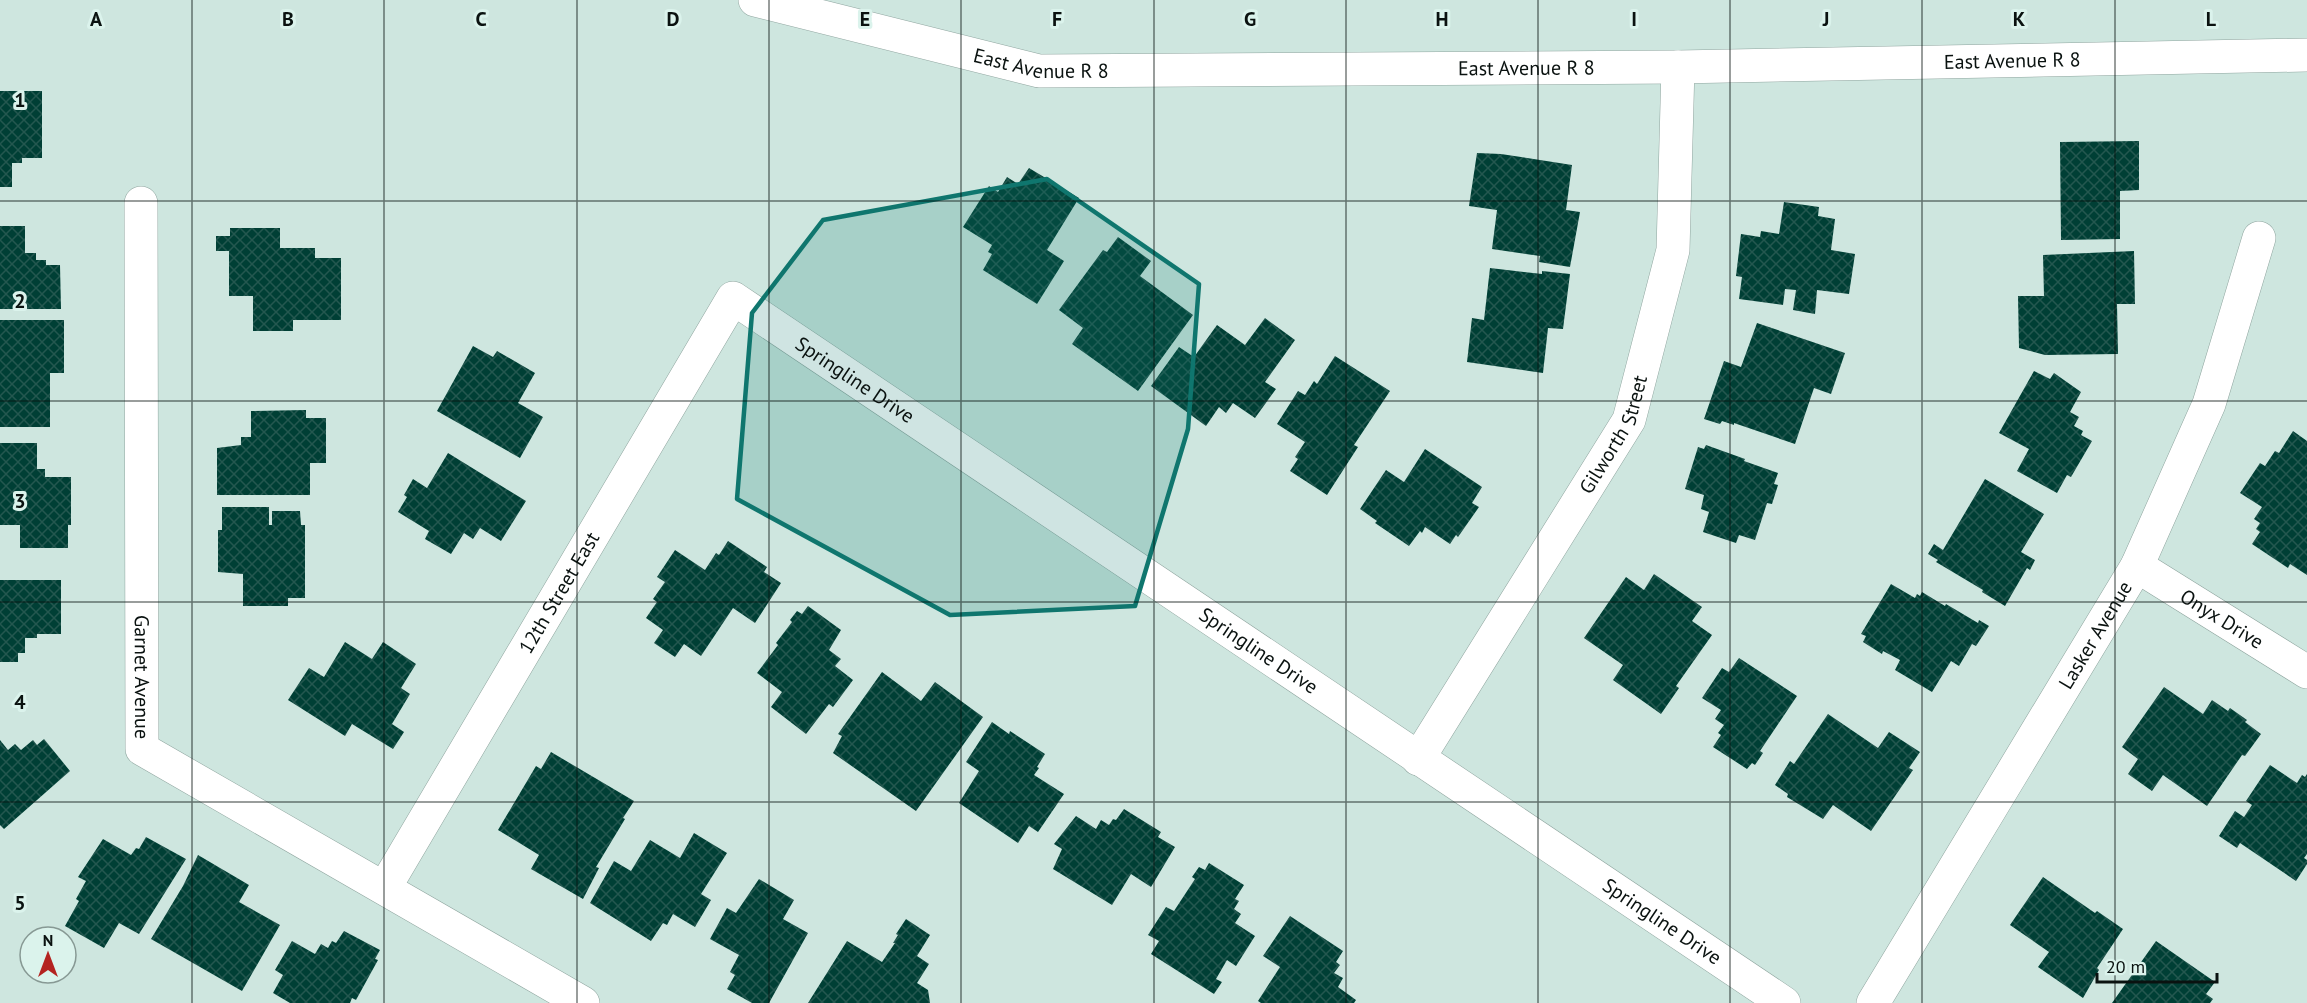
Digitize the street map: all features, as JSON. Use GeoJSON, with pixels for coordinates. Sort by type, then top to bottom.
{"type":"FeatureCollection","features":[{"type":"Feature","properties":{"kind":"street","name":"East Avenue R 8"},"geometry":{"type":"LineString","coordinates":[[755,0],[1039,71],[1678,67],[2307,55]]}},
{"type":"Feature","properties":{"kind":"street","name":"Gilworth Street"},"geometry":{"type":"LineString","coordinates":[[1418,759],[1629,420],[1673,250],[1678,67]]}},
{"type":"Feature","properties":{"kind":"street","name":"Garnet Avenue"},"geometry":{"type":"LineString","coordinates":[[141,203],[142,750],[385,887],[583,1003]]}},
{"type":"Feature","properties":{"kind":"street","name":"Lasker Avenue"},"geometry":{"type":"LineString","coordinates":[[1873,1003],[2137,566],[2209,404],[2259,238]]}},
{"type":"Feature","properties":{"kind":"street","name":"Springline Drive"},"geometry":{"type":"LineString","coordinates":[[733,298],[1784,1003]]}},
{"type":"Feature","properties":{"kind":"street","name":"12th Street East"},"geometry":{"type":"LineString","coordinates":[[385,887],[733,298]]}},
{"type":"Feature","properties":{"kind":"street","name":"Onyx Drive"},"geometry":{"type":"LineString","coordinates":[[2137,566],[2307,672]]}},
{"type":"Feature","properties":{"kind":"highlighted area"},"geometry":{"type":"Polygon","coordinates":[[[1047,179],[1199,284],[1188,429],[1135,606],[950,615],[737,499],[752,313],[823,220],[1047,179]]]}},
{"type":"Feature","properties":{"kind":"building"},"geometry":{"type":"Polygon","coordinates":[[[0,91],[42,91],[42,158],[22,158],[22,163],[12,163],[12,187],[0,187],[0,91]]]}},
{"type":"Feature","properties":{"kind":"building"},"geometry":{"type":"Polygon","coordinates":[[[2139,141],[2139,190],[2120,191],[2120,239],[2061,240],[2060,142],[2139,141]]]}},
{"type":"Feature","properties":{"kind":"building"},"geometry":{"type":"Polygon","coordinates":[[[1477,153],[1501,154],[1572,165],[1566,210],[1580,212],[1570,267],[1539,262],[1540,256],[1492,249],[1497,210],[1469,206],[1477,153]]]}},
{"type":"Feature","properties":{"kind":"building"},"geometry":{"type":"Polygon","coordinates":[[[1029,168],[1079,198],[1047,250],[1064,261],[1037,304],[983,270],[992,254],[988,252],[992,245],[963,227],[989,186],[998,192],[1007,177],[1018,184],[1029,168]]]}},
{"type":"Feature","properties":{"kind":"building"},"geometry":{"type":"Polygon","coordinates":[[[1784,202],[1819,207],[1818,216],[1835,219],[1831,250],[1855,254],[1849,294],[1817,290],[1815,314],[1793,310],[1796,290],[1785,289],[1783,305],[1739,299],[1742,277],[1736,276],[1741,234],[1760,237],[1761,231],[1779,234],[1784,202]]]}},
{"type":"Feature","properties":{"kind":"building"},"geometry":{"type":"Polygon","coordinates":[[[0,226],[25,226],[25,253],[36,253],[36,260],[46,260],[46,265],[60,265],[61,309],[0,309],[0,226]]]}},
{"type":"Feature","properties":{"kind":"building"},"geometry":{"type":"Polygon","coordinates":[[[230,228],[280,228],[280,248],[315,248],[315,258],[341,258],[341,320],[293,320],[293,331],[253,331],[253,296],[229,296],[229,251],[216,251],[216,236],[230,236],[230,228]]]}},
{"type":"Feature","properties":{"kind":"building"},"geometry":{"type":"Polygon","coordinates":[[[1118,237],[1151,261],[1140,276],[1193,315],[1138,391],[1072,344],[1083,328],[1059,310],[1103,250],[1107,252],[1118,237]]]}},
{"type":"Feature","properties":{"kind":"building"},"geometry":{"type":"Polygon","coordinates":[[[2134,251],[2135,304],[2117,304],[2118,354],[2045,355],[2019,348],[2018,296],[2044,296],[2043,255],[2134,251]]]}},
{"type":"Feature","properties":{"kind":"building"},"geometry":{"type":"Polygon","coordinates":[[[1490,268],[1542,274],[1542,271],[1570,274],[1563,329],[1548,328],[1543,373],[1467,362],[1472,318],[1484,320],[1490,268]]]}},
{"type":"Feature","properties":{"kind":"building"},"geometry":{"type":"Polygon","coordinates":[[[1265,318],[1295,340],[1265,382],[1276,389],[1255,418],[1233,403],[1226,413],[1219,407],[1206,426],[1151,386],[1179,347],[1194,357],[1217,325],[1245,345],[1265,318]]]}},
{"type":"Feature","properties":{"kind":"building"},"geometry":{"type":"Polygon","coordinates":[[[0,320],[64,320],[64,373],[50,373],[50,427],[0,427],[0,320]]]}},
{"type":"Feature","properties":{"kind":"building"},"geometry":{"type":"Polygon","coordinates":[[[1757,323],[1845,353],[1831,394],[1814,388],[1795,444],[1734,423],[1734,425],[1722,421],[1720,424],[1704,419],[1724,361],[1741,367],[1757,323]]]}},
{"type":"Feature","properties":{"kind":"building"},"geometry":{"type":"Polygon","coordinates":[[[473,346],[493,357],[497,351],[535,373],[518,403],[543,417],[520,458],[437,411],[473,346]]]}},
{"type":"Feature","properties":{"kind":"building"},"geometry":{"type":"Polygon","coordinates":[[[1335,356],[1390,391],[1354,445],[1358,447],[1327,495],[1290,471],[1298,459],[1295,457],[1305,442],[1277,424],[1298,391],[1305,395],[1314,381],[1317,384],[1335,356]]]}},
{"type":"Feature","properties":{"kind":"building"},"geometry":{"type":"Polygon","coordinates":[[[2034,371],[2050,379],[2054,373],[2081,392],[2070,412],[2079,417],[2074,426],[2083,431],[2081,435],[2092,441],[2071,477],[2067,475],[2057,493],[2017,471],[2029,449],[1999,433],[2034,371]]]}},
{"type":"Feature","properties":{"kind":"building"},"geometry":{"type":"Polygon","coordinates":[[[306,410],[306,418],[326,418],[326,463],[310,463],[310,495],[217,495],[217,448],[241,445],[241,437],[251,437],[251,411],[306,410]]]}},
{"type":"Feature","properties":{"kind":"building"},"geometry":{"type":"Polygon","coordinates":[[[2293,431],[2307,441],[2307,575],[2290,564],[2288,568],[2252,544],[2260,532],[2256,529],[2260,523],[2254,519],[2262,507],[2240,493],[2260,463],[2265,466],[2275,451],[2279,453],[2293,431]]]}},
{"type":"Feature","properties":{"kind":"building"},"geometry":{"type":"Polygon","coordinates":[[[0,443],[37,443],[37,469],[45,469],[45,477],[71,477],[71,525],[68,525],[68,548],[20,548],[20,525],[0,525],[0,443]]]}},
{"type":"Feature","properties":{"kind":"building"},"geometry":{"type":"Polygon","coordinates":[[[1706,445],[1778,473],[1774,484],[1778,485],[1772,504],[1767,503],[1755,540],[1739,535],[1736,543],[1703,532],[1709,512],[1701,509],[1704,495],[1685,489],[1698,447],[1704,449],[1706,445]]]}},
{"type":"Feature","properties":{"kind":"building"},"geometry":{"type":"Polygon","coordinates":[[[1425,449],[1482,487],[1472,503],[1479,507],[1458,537],[1456,535],[1450,544],[1425,527],[1409,546],[1375,523],[1377,521],[1360,509],[1386,470],[1404,482],[1425,449]]]}},
{"type":"Feature","properties":{"kind":"building"},"geometry":{"type":"Polygon","coordinates":[[[448,453],[526,501],[501,541],[480,528],[473,539],[464,533],[451,554],[425,539],[429,531],[398,512],[407,497],[404,495],[413,479],[427,488],[448,453]]]}},
{"type":"Feature","properties":{"kind":"building"},"geometry":{"type":"Polygon","coordinates":[[[1985,479],[2044,514],[2021,552],[2035,560],[2030,570],[2027,568],[2005,606],[1936,562],[1938,560],[1928,554],[1934,544],[1943,550],[1985,479]]]}},
{"type":"Feature","properties":{"kind":"building"},"geometry":{"type":"Polygon","coordinates":[[[222,507],[269,507],[269,525],[272,525],[272,511],[300,511],[301,525],[305,525],[305,598],[288,598],[288,606],[243,606],[243,574],[218,572],[218,530],[222,530],[222,507]]]}},
{"type":"Feature","properties":{"kind":"building"},"geometry":{"type":"Polygon","coordinates":[[[728,541],[767,567],[764,572],[781,583],[755,623],[733,608],[701,656],[684,644],[675,657],[654,643],[663,630],[646,618],[657,602],[653,599],[665,582],[657,577],[675,550],[705,570],[716,553],[719,555],[728,541]]]}},
{"type":"Feature","properties":{"kind":"building"},"geometry":{"type":"Polygon","coordinates":[[[1654,574],[1702,607],[1692,621],[1712,635],[1676,686],[1679,688],[1661,714],[1613,680],[1623,665],[1584,638],[1626,577],[1644,590],[1654,574]]]}},
{"type":"Feature","properties":{"kind":"building"},"geometry":{"type":"Polygon","coordinates":[[[0,580],[61,580],[61,634],[37,634],[37,638],[25,638],[25,653],[18,653],[18,662],[0,662],[0,580]]]}},
{"type":"Feature","properties":{"kind":"building"},"geometry":{"type":"Polygon","coordinates":[[[1891,584],[1915,598],[1922,592],[1978,623],[1979,620],[1989,626],[1976,646],[1972,644],[1959,666],[1951,661],[1932,692],[1895,670],[1900,660],[1883,651],[1882,654],[1863,642],[1866,636],[1861,634],[1891,584]]]}},
{"type":"Feature","properties":{"kind":"building"},"geometry":{"type":"Polygon","coordinates":[[[808,606],[841,630],[829,650],[841,659],[835,666],[853,680],[833,707],[829,704],[806,734],[771,707],[782,692],[757,673],[778,645],[776,643],[792,622],[790,620],[797,611],[802,614],[808,606]]]}},
{"type":"Feature","properties":{"kind":"building"},"geometry":{"type":"Polygon","coordinates":[[[345,642],[372,659],[383,642],[416,664],[401,688],[410,694],[392,724],[404,732],[393,749],[352,724],[345,736],[288,700],[309,668],[324,677],[345,642]]]}},
{"type":"Feature","properties":{"kind":"building"},"geometry":{"type":"Polygon","coordinates":[[[1739,658],[1797,696],[1760,751],[1763,753],[1755,765],[1752,763],[1747,769],[1713,747],[1724,725],[1715,719],[1721,710],[1702,698],[1722,668],[1729,672],[1739,658]]]}},
{"type":"Feature","properties":{"kind":"building"},"geometry":{"type":"Polygon","coordinates":[[[882,672],[921,701],[935,682],[983,717],[916,811],[833,753],[842,736],[838,734],[882,672]]]}},
{"type":"Feature","properties":{"kind":"building"},"geometry":{"type":"Polygon","coordinates":[[[2164,687],[2203,714],[2212,700],[2228,711],[2230,708],[2261,734],[2245,756],[2242,755],[2207,806],[2163,775],[2152,791],[2128,774],[2138,759],[2122,747],[2164,687]]]}},
{"type":"Feature","properties":{"kind":"building"},"geometry":{"type":"Polygon","coordinates":[[[1828,714],[1878,748],[1889,732],[1920,752],[1909,768],[1913,770],[1871,831],[1833,805],[1823,819],[1787,797],[1788,794],[1775,785],[1790,761],[1794,764],[1828,714]]]}},
{"type":"Feature","properties":{"kind":"building"},"geometry":{"type":"Polygon","coordinates":[[[992,722],[1045,754],[1034,775],[1064,794],[1038,832],[1029,826],[1018,843],[959,803],[979,771],[966,762],[992,722]]]}},
{"type":"Feature","properties":{"kind":"building"},"geometry":{"type":"Polygon","coordinates":[[[44,739],[70,771],[4,829],[0,825],[0,740],[8,750],[15,744],[21,750],[33,740],[37,745],[44,739]]]}},
{"type":"Feature","properties":{"kind":"building"},"geometry":{"type":"Polygon","coordinates":[[[551,752],[634,801],[596,867],[599,868],[583,899],[531,869],[539,855],[498,830],[536,766],[541,769],[551,752]]]}},
{"type":"Feature","properties":{"kind":"building"},"geometry":{"type":"Polygon","coordinates":[[[2270,765],[2297,783],[2302,775],[2305,777],[2307,774],[2307,854],[2304,858],[2307,864],[2296,881],[2240,843],[2237,848],[2219,836],[2235,811],[2244,817],[2252,805],[2246,801],[2270,765]]]}},
{"type":"Feature","properties":{"kind":"building"},"geometry":{"type":"Polygon","coordinates":[[[1124,809],[1161,832],[1158,837],[1175,847],[1151,887],[1131,874],[1112,905],[1053,869],[1062,849],[1054,844],[1076,816],[1096,829],[1101,820],[1109,825],[1124,809]]]}},
{"type":"Feature","properties":{"kind":"building"},"geometry":{"type":"Polygon","coordinates":[[[694,833],[727,853],[701,894],[711,900],[695,927],[673,914],[667,925],[663,923],[651,941],[590,903],[614,861],[631,871],[650,840],[680,858],[694,833]]]}},
{"type":"Feature","properties":{"kind":"building"},"geometry":{"type":"Polygon","coordinates":[[[146,837],[186,859],[139,934],[119,923],[104,948],[78,933],[78,925],[66,925],[79,901],[76,899],[86,881],[78,877],[103,839],[131,855],[136,848],[139,849],[146,837]]]}},
{"type":"Feature","properties":{"kind":"building"},"geometry":{"type":"Polygon","coordinates":[[[198,855],[249,885],[239,902],[280,925],[242,991],[151,939],[183,886],[198,855]]]}},
{"type":"Feature","properties":{"kind":"building"},"geometry":{"type":"Polygon","coordinates":[[[1209,863],[1244,885],[1235,899],[1239,901],[1234,909],[1241,914],[1235,923],[1255,936],[1236,966],[1227,960],[1216,979],[1222,982],[1214,994],[1151,954],[1159,941],[1148,935],[1166,907],[1174,911],[1195,879],[1192,877],[1199,867],[1205,870],[1209,863]]]}},
{"type":"Feature","properties":{"kind":"building"},"geometry":{"type":"Polygon","coordinates":[[[2043,877],[2095,913],[2097,911],[2123,929],[2097,968],[2099,970],[2083,998],[2038,967],[2049,952],[2010,925],[2043,877]]]}},
{"type":"Feature","properties":{"kind":"building"},"geometry":{"type":"Polygon","coordinates":[[[759,879],[794,900],[783,919],[808,933],[769,1003],[752,1003],[727,989],[735,975],[730,972],[739,955],[710,939],[727,908],[736,913],[759,879]]]}},
{"type":"Feature","properties":{"kind":"building"},"geometry":{"type":"Polygon","coordinates":[[[1290,916],[1343,951],[1336,962],[1340,965],[1334,973],[1343,978],[1338,987],[1356,1000],[1354,1003],[1261,1003],[1258,1001],[1280,967],[1263,956],[1290,916]]]}},
{"type":"Feature","properties":{"kind":"building"},"geometry":{"type":"Polygon","coordinates":[[[906,919],[930,935],[917,956],[929,964],[917,983],[928,990],[930,1003],[808,1003],[847,941],[882,962],[895,943],[893,943],[898,935],[896,934],[906,919]]]}},
{"type":"Feature","properties":{"kind":"building"},"geometry":{"type":"Polygon","coordinates":[[[344,931],[380,950],[375,959],[378,960],[356,1000],[352,998],[350,1003],[290,1003],[273,993],[283,975],[275,970],[292,941],[315,954],[321,944],[328,948],[332,941],[336,943],[344,931]]]}},
{"type":"Feature","properties":{"kind":"building"},"geometry":{"type":"Polygon","coordinates":[[[2156,941],[2215,982],[2206,994],[2213,999],[2210,1003],[2112,1003],[2156,941]]]}}]}
